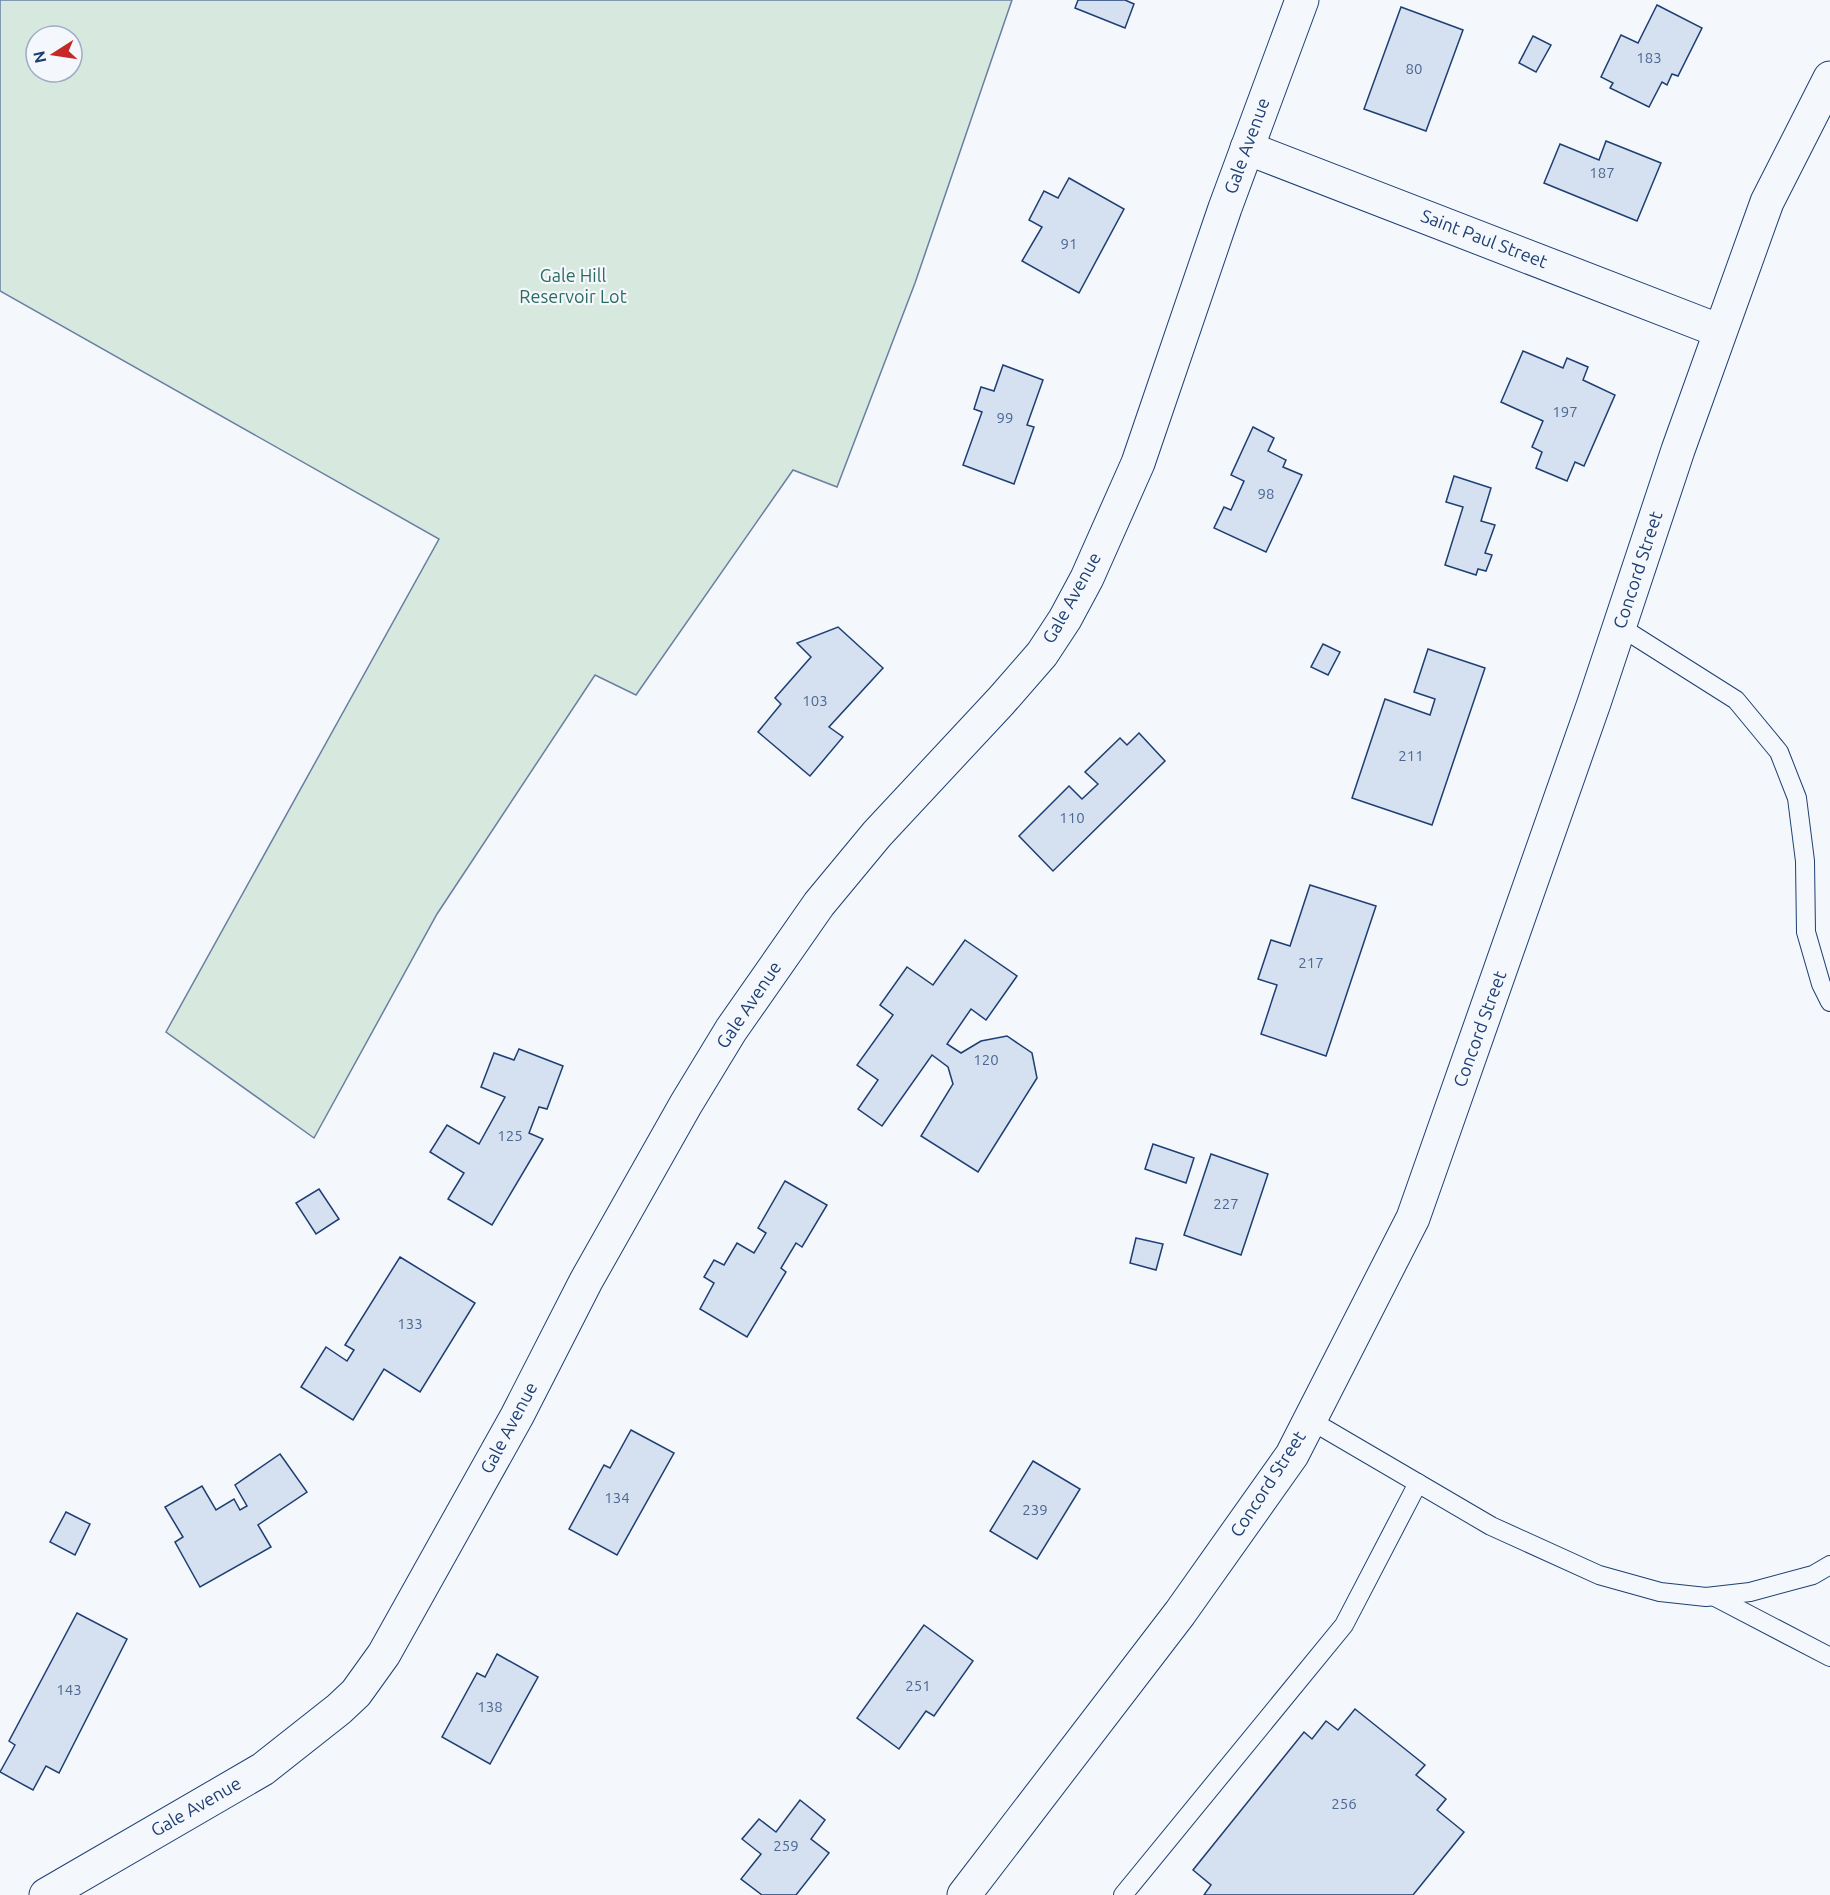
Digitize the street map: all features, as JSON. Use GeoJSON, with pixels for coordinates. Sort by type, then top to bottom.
{"type":"FeatureCollection","features":[{"type":"Feature","properties":{"kind":"street","name":"Gale Avenue"},"geometry":{"type":"LineString","coordinates":[[45,1895],[263,1769],[356,1693],[384,1654],[517,1416],[586,1281],[686,1104],[731,1030],[819,904],[877,834],[1042,654],[1065,619],[1087,578],[1138,463],[1247,148],[1302,0]]}},
{"type":"Feature","properties":{"kind":"street","name":"Concord Street"},"geometry":{"type":"LineString","coordinates":[[964,1895],[1180,1613],[1292,1455],[1413,1218],[1503,965],[1678,450],[1767,202],[1830,78]]}},
{"type":"Feature","properties":{"kind":"street","name":"Saint Paul Street"},"geometry":{"type":"LineString","coordinates":[[1247,148],[1720,331]]}},
{"type":"Feature","properties":{"kind":"lane"},"geometry":{"type":"LineString","coordinates":[[1619,626],[1736,700],[1779,752],[1797,798],[1805,861],[1806,932],[1821,984],[1830,1002]]}},
{"type":"Feature","properties":{"kind":"lane"},"geometry":{"type":"LineString","coordinates":[[1310,1420],[1491,1526],[1599,1575],[1660,1592],[1715,1597],[1750,1593],[1813,1575],[1830,1565]]}},
{"type":"Feature","properties":{"kind":"lane"},"geometry":{"type":"LineString","coordinates":[[1124,1895],[1344,1625],[1418,1483]]}},
{"type":"Feature","properties":{"kind":"lane"},"geometry":{"type":"LineString","coordinates":[[1715,1597],[1830,1657]]}},
{"type":"Feature","properties":{"kind":"green space","name":"Gale Hill Reservoir Lot"},"geometry":{"type":"Polygon","coordinates":[[[0,0],[1012,0],[915,283],[837,487],[793,470],[636,695],[595,675],[437,914],[314,1138],[166,1032],[439,539],[0,291],[0,0]]]}},
{"type":"Feature","properties":{"kind":"building"},"geometry":{"type":"Polygon","coordinates":[[[1078,0],[1125,0],[1134,4],[1125,28],[1075,8],[1078,0]]]}},
{"type":"Feature","properties":{"kind":"building"},"geometry":{"type":"Polygon","coordinates":[[[1657,5],[1702,28],[1678,76],[1672,74],[1667,85],[1662,82],[1649,107],[1610,88],[1613,83],[1601,77],[1621,35],[1638,43],[1657,5]]]}},
{"type":"Feature","properties":{"kind":"building"},"geometry":{"type":"Polygon","coordinates":[[[1401,7],[1463,30],[1426,131],[1364,109],[1401,7]]]}},
{"type":"Feature","properties":{"kind":"building"},"geometry":{"type":"Polygon","coordinates":[[[1533,36],[1551,45],[1536,72],[1519,63],[1533,36]]]}},
{"type":"Feature","properties":{"kind":"building"},"geometry":{"type":"Polygon","coordinates":[[[1606,141],[1661,163],[1637,221],[1544,183],[1560,144],[1599,160],[1606,141]]]}},
{"type":"Feature","properties":{"kind":"building"},"geometry":{"type":"Polygon","coordinates":[[[1069,178],[1124,209],[1079,293],[1022,261],[1042,227],[1029,220],[1044,191],[1058,198],[1069,178]]]}},
{"type":"Feature","properties":{"kind":"building"},"geometry":{"type":"Polygon","coordinates":[[[1523,351],[1563,368],[1567,358],[1588,367],[1583,380],[1615,395],[1584,466],[1575,462],[1567,481],[1536,468],[1542,452],[1532,447],[1543,421],[1501,402],[1523,351]]]}},
{"type":"Feature","properties":{"kind":"building"},"geometry":{"type":"Polygon","coordinates":[[[1003,365],[1043,380],[1027,425],[1034,427],[1014,484],[963,465],[982,412],[974,409],[981,387],[994,391],[1003,365]]]}},
{"type":"Feature","properties":{"kind":"building"},"geometry":{"type":"Polygon","coordinates":[[[1253,427],[1274,438],[1268,451],[1286,460],[1283,467],[1302,475],[1266,552],[1214,528],[1224,507],[1231,510],[1244,481],[1231,475],[1253,427]]]}},
{"type":"Feature","properties":{"kind":"building"},"geometry":{"type":"Polygon","coordinates":[[[1454,476],[1491,488],[1481,521],[1495,525],[1485,553],[1492,555],[1486,571],[1478,569],[1476,575],[1445,565],[1463,507],[1446,502],[1454,476]]]}},
{"type":"Feature","properties":{"kind":"building"},"geometry":{"type":"Polygon","coordinates":[[[838,627],[883,668],[829,727],[843,737],[810,776],[758,732],[781,704],[775,698],[811,657],[797,643],[838,627]]]}},
{"type":"Feature","properties":{"kind":"building"},"geometry":{"type":"Polygon","coordinates":[[[1323,644],[1340,652],[1328,675],[1311,667],[1323,644]]]}},
{"type":"Feature","properties":{"kind":"building"},"geometry":{"type":"Polygon","coordinates":[[[1428,649],[1485,668],[1432,825],[1352,798],[1385,699],[1430,715],[1435,699],[1414,692],[1428,649]]]}},
{"type":"Feature","properties":{"kind":"building"},"geometry":{"type":"Polygon","coordinates":[[[1139,733],[1165,761],[1053,871],[1019,836],[1069,786],[1082,799],[1098,784],[1085,772],[1120,738],[1127,745],[1139,733]]]}},
{"type":"Feature","properties":{"kind":"building"},"geometry":{"type":"Polygon","coordinates":[[[1310,885],[1376,906],[1326,1056],[1261,1034],[1277,985],[1258,979],[1271,940],[1290,946],[1310,885]]]}},
{"type":"Feature","properties":{"kind":"building"},"geometry":{"type":"Polygon","coordinates":[[[965,940],[1017,976],[986,1020],[971,1009],[947,1044],[961,1053],[981,1041],[1007,1036],[1032,1053],[1037,1078],[978,1172],[921,1136],[953,1084],[948,1067],[932,1055],[882,1126],[858,1109],[878,1080],[857,1065],[893,1015],[880,1005],[907,967],[933,985],[965,940]]]}},
{"type":"Feature","properties":{"kind":"building"},"geometry":{"type":"Polygon","coordinates":[[[519,1049],[563,1066],[547,1109],[539,1107],[529,1133],[543,1139],[492,1225],[448,1199],[464,1173],[430,1152],[447,1125],[479,1144],[505,1097],[481,1087],[494,1053],[514,1060],[519,1049]]]}},
{"type":"Feature","properties":{"kind":"building"},"geometry":{"type":"Polygon","coordinates":[[[1153,1144],[1194,1158],[1186,1183],[1145,1169],[1153,1144]]]}},
{"type":"Feature","properties":{"kind":"building"},"geometry":{"type":"Polygon","coordinates":[[[1211,1154],[1268,1174],[1241,1255],[1184,1235],[1211,1154]]]}},
{"type":"Feature","properties":{"kind":"building"},"geometry":{"type":"Polygon","coordinates":[[[785,1181],[827,1205],[802,1247],[796,1243],[781,1268],[786,1272],[747,1337],[700,1309],[714,1283],[704,1277],[714,1260],[724,1265],[737,1243],[754,1253],[766,1233],[758,1228],[785,1181]]]}},
{"type":"Feature","properties":{"kind":"building"},"geometry":{"type":"Polygon","coordinates":[[[319,1189],[339,1219],[316,1234],[296,1203],[319,1189]]]}},
{"type":"Feature","properties":{"kind":"building"},"geometry":{"type":"Polygon","coordinates":[[[1136,1238],[1163,1244],[1156,1270],[1130,1263],[1136,1238]]]}},
{"type":"Feature","properties":{"kind":"building"},"geometry":{"type":"Polygon","coordinates":[[[400,1257],[475,1303],[420,1392],[384,1369],[353,1420],[301,1387],[326,1347],[347,1361],[354,1350],[345,1345],[400,1257]]]}},
{"type":"Feature","properties":{"kind":"building"},"geometry":{"type":"Polygon","coordinates":[[[631,1430],[674,1453],[617,1555],[569,1529],[604,1465],[610,1468],[631,1430]]]}},
{"type":"Feature","properties":{"kind":"building"},"geometry":{"type":"Polygon","coordinates":[[[280,1454],[307,1492],[258,1525],[271,1547],[200,1587],[175,1542],[183,1537],[165,1507],[202,1486],[216,1510],[234,1499],[240,1510],[247,1506],[235,1485],[280,1454]]]}},
{"type":"Feature","properties":{"kind":"building"},"geometry":{"type":"Polygon","coordinates":[[[1033,1461],[1080,1489],[1037,1559],[990,1531],[1033,1461]]]}},
{"type":"Feature","properties":{"kind":"building"},"geometry":{"type":"Polygon","coordinates":[[[66,1512],[90,1524],[75,1555],[50,1542],[66,1512]]]}},
{"type":"Feature","properties":{"kind":"building"},"geometry":{"type":"Polygon","coordinates":[[[77,1613],[127,1639],[59,1773],[46,1766],[33,1790],[0,1772],[15,1745],[9,1741],[77,1613]]]}},
{"type":"Feature","properties":{"kind":"building"},"geometry":{"type":"Polygon","coordinates":[[[924,1625],[973,1661],[934,1716],[926,1711],[899,1749],[857,1718],[924,1625]]]}},
{"type":"Feature","properties":{"kind":"building"},"geometry":{"type":"Polygon","coordinates":[[[497,1654],[538,1677],[490,1764],[442,1737],[477,1673],[485,1677],[497,1654]]]}},
{"type":"Feature","properties":{"kind":"building"},"geometry":{"type":"Polygon","coordinates":[[[1355,1709],[1425,1765],[1416,1775],[1446,1799],[1437,1810],[1464,1832],[1413,1895],[1204,1895],[1211,1885],[1193,1870],[1304,1732],[1312,1739],[1326,1721],[1338,1730],[1355,1709]]]}},
{"type":"Feature","properties":{"kind":"building"},"geometry":{"type":"Polygon","coordinates":[[[800,1800],[825,1820],[811,1839],[829,1853],[796,1895],[762,1895],[741,1879],[761,1854],[742,1839],[759,1819],[776,1832],[800,1800]]]}}]}
